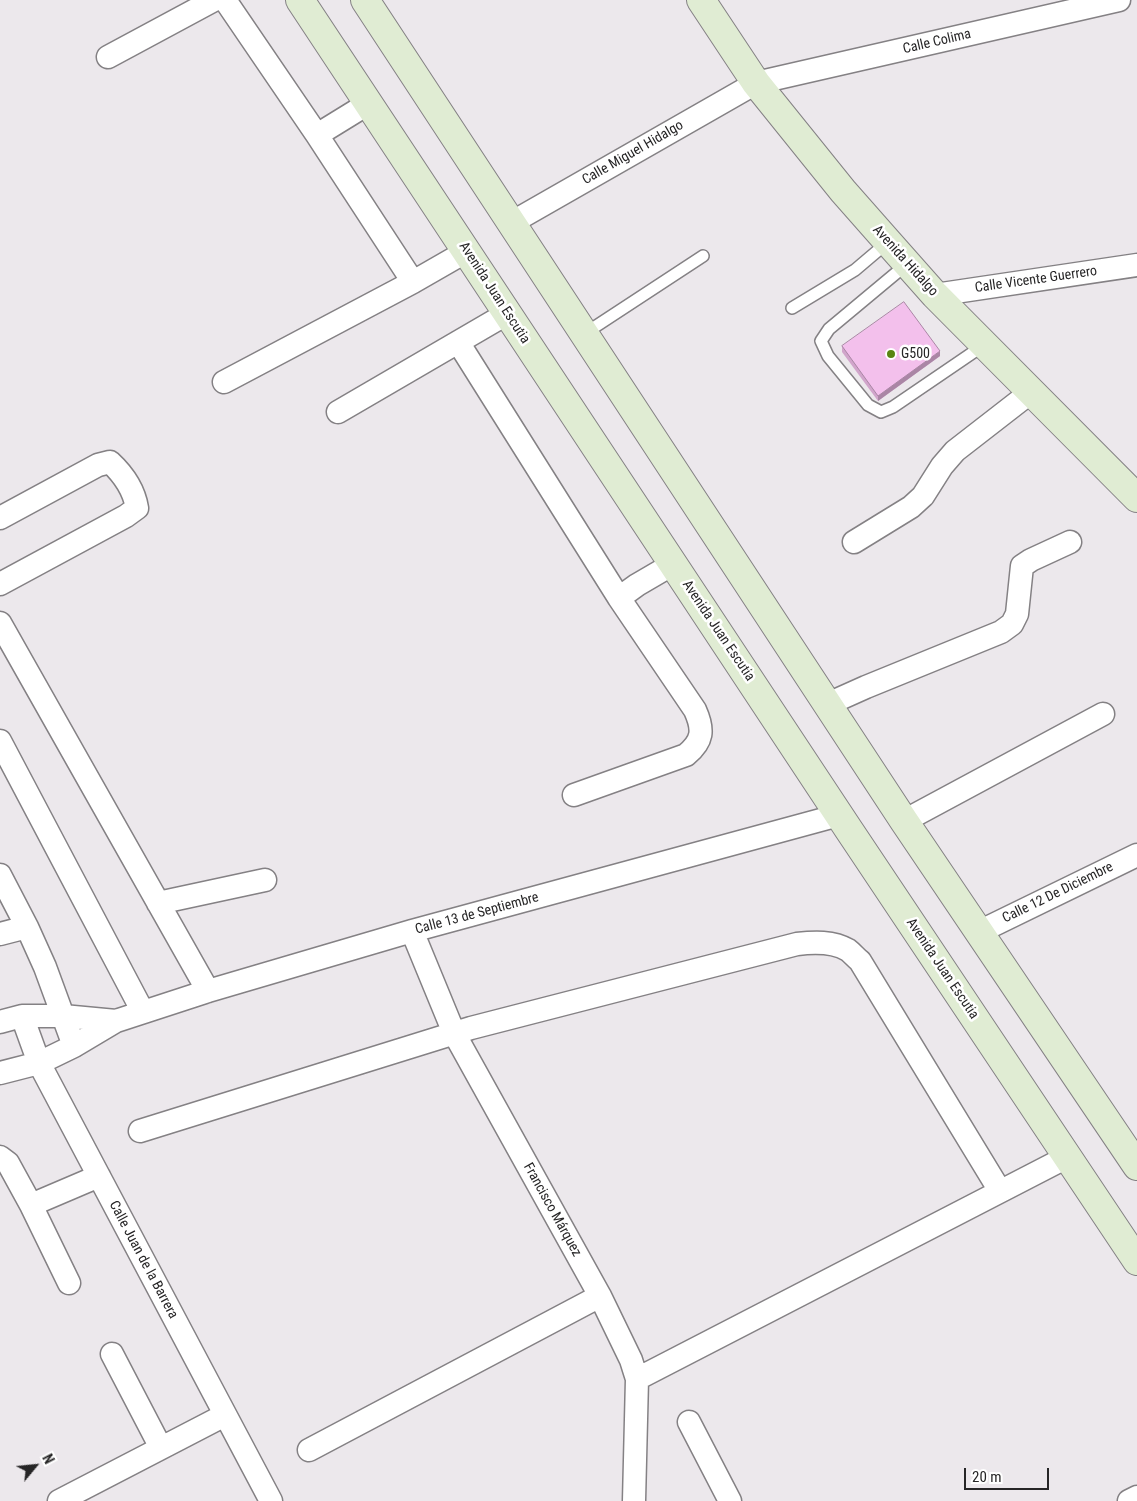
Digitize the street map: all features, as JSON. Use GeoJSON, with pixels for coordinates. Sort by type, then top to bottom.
{"type":"FeatureCollection","features":[{"type":"Feature","properties":{"kind":"main road","name":"Avenida Juan Escutia"},"geometry":{"type":"LineString","coordinates":[[300,0],[839,815],[1137,1261]]}},
{"type":"Feature","properties":{"kind":"main road"},"geometry":{"type":"LineString","coordinates":[[365,0],[904,821],[1137,1166]]}},
{"type":"Feature","properties":{"kind":"main road","name":"Avenida Hidalgo"},"geometry":{"type":"LineString","coordinates":[[701,0],[756,83],[843,191],[934,295],[1135,495]]}},
{"type":"Feature","properties":{"kind":"street"},"geometry":{"type":"LineString","coordinates":[[108,57],[214,0]]}},
{"type":"Feature","properties":{"kind":"street"},"geometry":{"type":"LineString","coordinates":[[225,0],[413,282]]}},
{"type":"Feature","properties":{"kind":"street","name":"Calle Colima"},"geometry":{"type":"LineString","coordinates":[[756,83],[1119,0]]}},
{"type":"Feature","properties":{"kind":"street","name":"Calle Miguel Hidalgo"},"geometry":{"type":"LineString","coordinates":[[511,223],[756,83]]}},
{"type":"Feature","properties":{"kind":"street"},"geometry":{"type":"LineString","coordinates":[[316,135],[369,103]]}},
{"type":"Feature","properties":{"kind":"street"},"geometry":{"type":"LineString","coordinates":[[224,382],[413,282],[466,251]]}},
{"type":"Feature","properties":{"kind":"street","name":"Calle Vicente Guerrero"},"geometry":{"type":"LineString","coordinates":[[934,295],[1137,265]]}},
{"type":"Feature","properties":{"kind":"street"},"geometry":{"type":"LineString","coordinates":[[338,412],[508,314]]}},
{"type":"Feature","properties":{"kind":"street"},"geometry":{"type":"LineString","coordinates":[[458,342],[618,598],[695,710],[701,723],[700,735],[695,748],[686,755],[574,794]]}},
{"type":"Feature","properties":{"kind":"street"},"geometry":{"type":"LineString","coordinates":[[854,542],[911,507],[923,496],[942,466],[956,451],[1031,392]]}},
{"type":"Feature","properties":{"kind":"street"},"geometry":{"type":"LineString","coordinates":[[0,518],[98,465],[110,462],[119,470],[135,495],[137,508],[126,516],[0,584]]}},
{"type":"Feature","properties":{"kind":"street"},"geometry":{"type":"LineString","coordinates":[[828,704],[1001,632],[1012,624],[1017,614],[1022,566],[1070,542]]}},
{"type":"Feature","properties":{"kind":"street"},"geometry":{"type":"LineString","coordinates":[[618,598],[673,564]]}},
{"type":"Feature","properties":{"kind":"street"},"geometry":{"type":"LineString","coordinates":[[0,623],[208,991]]}},
{"type":"Feature","properties":{"kind":"street"},"geometry":{"type":"LineString","coordinates":[[904,821],[1103,714]]}},
{"type":"Feature","properties":{"kind":"street"},"geometry":{"type":"LineString","coordinates":[[0,741],[143,1012]]}},
{"type":"Feature","properties":{"kind":"street","name":"Calle 13 de Septiembre"},"geometry":{"type":"LineString","coordinates":[[0,1072],[39,1063],[74,1046],[116,1021],[208,991],[412,931],[839,815]]}},
{"type":"Feature","properties":{"kind":"street","name":"Calle 12 De Diciembre"},"geometry":{"type":"LineString","coordinates":[[978,932],[1137,855]]}},
{"type":"Feature","properties":{"kind":"street"},"geometry":{"type":"LineString","coordinates":[[0,875],[45,967],[74,1046]]}},
{"type":"Feature","properties":{"kind":"street"},"geometry":{"type":"LineString","coordinates":[[158,903],[266,880]]}},
{"type":"Feature","properties":{"kind":"street"},"geometry":{"type":"LineString","coordinates":[[0,934],[27,927]]}},
{"type":"Feature","properties":{"kind":"street","name":"Francisco Márquez"},"geometry":{"type":"LineString","coordinates":[[412,931],[454,1034],[600,1296],[631,1360],[637,1379],[634,1501]]}},
{"type":"Feature","properties":{"kind":"street"},"geometry":{"type":"LineString","coordinates":[[140,1131],[454,1034],[797,944],[814,942],[831,944],[848,950],[860,961],[1000,1191]]}},
{"type":"Feature","properties":{"kind":"street","name":"Calle 13 de Septiembre"},"geometry":{"type":"LineString","coordinates":[[0,1022],[22,1016],[63,1016],[116,1021]]}},
{"type":"Feature","properties":{"kind":"street","name":"Calle Juan de la Barrera"},"geometry":{"type":"LineString","coordinates":[[22,1016],[39,1063],[270,1501]]}},
{"type":"Feature","properties":{"kind":"street"},"geometry":{"type":"LineString","coordinates":[[0,1157],[8,1163],[70,1283]]}},
{"type":"Feature","properties":{"kind":"street"},"geometry":{"type":"LineString","coordinates":[[637,1379],[1067,1157]]}},
{"type":"Feature","properties":{"kind":"street"},"geometry":{"type":"LineString","coordinates":[[31,1205],[98,1176]]}},
{"type":"Feature","properties":{"kind":"street"},"geometry":{"type":"LineString","coordinates":[[309,1450],[600,1296]]}},
{"type":"Feature","properties":{"kind":"street"},"geometry":{"type":"LineString","coordinates":[[112,1354],[161,1448]]}},
{"type":"Feature","properties":{"kind":"street"},"geometry":{"type":"LineString","coordinates":[[59,1501],[225,1415]]}},
{"type":"Feature","properties":{"kind":"street"},"geometry":{"type":"LineString","coordinates":[[689,1422],[730,1501]]}},
{"type":"Feature","properties":{"kind":"street"},"geometry":{"type":"LineString","coordinates":[[1129,1501],[1137,1497]]}},
{"type":"Feature","properties":{"kind":"lane"},"geometry":{"type":"LineString","coordinates":[[792,308],[854,270],[888,242]]}},
{"type":"Feature","properties":{"kind":"lane"},"geometry":{"type":"LineString","coordinates":[[584,334],[703,256]]}},
{"type":"Feature","properties":{"kind":"lane"},"geometry":{"type":"LineString","coordinates":[[907,264],[829,329],[821,342],[828,356],[868,405],[881,412],[893,407],[984,345]]}},
{"type":"Feature","properties":{"kind":"building","name":"G500"},"geometry":{"type":"Polygon","coordinates":[[[904,302],[940,351],[878,396],[842,346],[904,302]]]}},
{"type":"Feature","properties":{"kind":"place","name":"G500"},"geometry":{"type":"Point","coordinates":[891,354]}}]}
